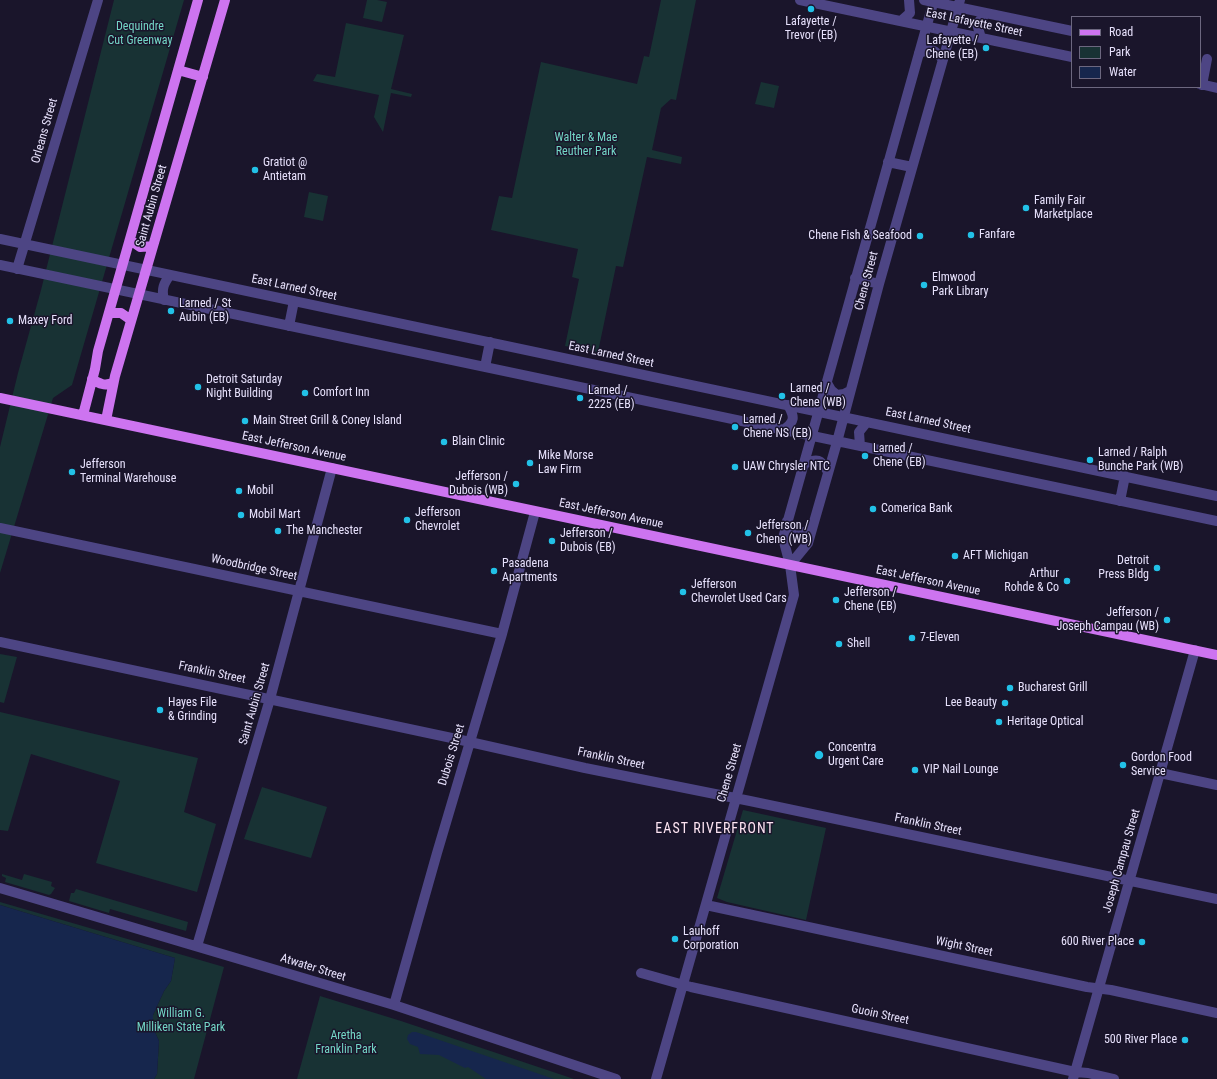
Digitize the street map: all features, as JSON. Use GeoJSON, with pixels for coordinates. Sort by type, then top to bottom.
{"type":"FeatureCollection","features":[{"type":"Feature","properties":{"kind":"main road","name":"Saint Aubin Street"},"geometry":{"type":"LineString","coordinates":[[83,415],[98,351],[198,0]]}},
{"type":"Feature","properties":{"kind":"main road","name":"Saint Aubin Street"},"geometry":{"type":"LineString","coordinates":[[106,420],[114,383],[138,294],[225,0]]}},
{"type":"Feature","properties":{"kind":"main road"},"geometry":{"type":"LineString","coordinates":[[178,70],[203,77]]}},
{"type":"Feature","properties":{"kind":"main road"},"geometry":{"type":"LineString","coordinates":[[130,240],[140,247],[153,246]]}},
{"type":"Feature","properties":{"kind":"main road"},"geometry":{"type":"LineString","coordinates":[[109,313],[121,313],[131,320]]}},
{"type":"Feature","properties":{"kind":"main road"},"geometry":{"type":"LineString","coordinates":[[92,379],[102,385],[114,383]]}},
{"type":"Feature","properties":{"kind":"main road","name":"East Jefferson Avenue"},"geometry":{"type":"LineString","coordinates":[[0,398],[534,512],[1217,655]]}},
{"type":"Feature","properties":{"kind":"street","name":"Orleans Street"},"geometry":{"type":"LineString","coordinates":[[17,269],[95,0]]}},
{"type":"Feature","properties":{"kind":"street","name":"East Lafayette Street"},"geometry":{"type":"LineString","coordinates":[[800,0],[1071,57]]}},
{"type":"Feature","properties":{"kind":"street"},"geometry":{"type":"LineString","coordinates":[[901,21],[910,13],[910,0]]}},
{"type":"Feature","properties":{"kind":"street","name":"East Lafayette Street"},"geometry":{"type":"LineString","coordinates":[[930,1],[959,4],[986,13],[1071,31]]}},
{"type":"Feature","properties":{"kind":"street","name":"Chene Street"},"geometry":{"type":"LineString","coordinates":[[656,1079],[794,594],[790,565],[783,540],[787,521],[919,53],[926,27],[930,1]]}},
{"type":"Feature","properties":{"kind":"street","name":"Chene Street"},"geometry":{"type":"LineString","coordinates":[[790,565],[808,543],[837,442],[879,284],[959,4]]}},
{"type":"Feature","properties":{"kind":"street"},"geometry":{"type":"LineString","coordinates":[[981,38],[977,24],[986,13]]}},
{"type":"Feature","properties":{"kind":"street"},"geometry":{"type":"LineString","coordinates":[[919,53],[928,49],[934,51],[943,60]]}},
{"type":"Feature","properties":{"kind":"street"},"geometry":{"type":"LineString","coordinates":[[1208,60],[1201,84],[1217,88]]}},
{"type":"Feature","properties":{"kind":"street"},"geometry":{"type":"LineString","coordinates":[[888,162],[912,167]]}},
{"type":"Feature","properties":{"kind":"street","name":"East Larned Street"},"geometry":{"type":"LineString","coordinates":[[0,239],[1217,496]]}},
{"type":"Feature","properties":{"kind":"street"},"geometry":{"type":"LineString","coordinates":[[0,265],[811,437],[1217,521]]}},
{"type":"Feature","properties":{"kind":"street"},"geometry":{"type":"LineString","coordinates":[[164,300],[162,287],[170,275]]}},
{"type":"Feature","properties":{"kind":"street"},"geometry":{"type":"LineString","coordinates":[[855,278],[879,284]]}},
{"type":"Feature","properties":{"kind":"street"},"geometry":{"type":"LineString","coordinates":[[289,326],[294,301]]}},
{"type":"Feature","properties":{"kind":"street"},"geometry":{"type":"LineString","coordinates":[[485,367],[490,342]]}},
{"type":"Feature","properties":{"kind":"street"},"geometry":{"type":"LineString","coordinates":[[827,383],[831,390],[837,395],[850,391]]}},
{"type":"Feature","properties":{"kind":"street"},"geometry":{"type":"LineString","coordinates":[[783,430],[790,426],[793,420],[792,412],[788,405]]}},
{"type":"Feature","properties":{"kind":"street"},"geometry":{"type":"LineString","coordinates":[[860,446],[859,432],[867,422]]}},
{"type":"Feature","properties":{"kind":"street"},"geometry":{"type":"LineString","coordinates":[[804,464],[818,460],[824,464],[828,472]]}},
{"type":"Feature","properties":{"kind":"street","name":"Saint Aubin Street"},"geometry":{"type":"LineString","coordinates":[[197,946],[270,699],[332,468]]}},
{"type":"Feature","properties":{"kind":"street"},"geometry":{"type":"LineString","coordinates":[[1120,501],[1125,476]]}},
{"type":"Feature","properties":{"kind":"street","name":"Dubois Street"},"geometry":{"type":"LineString","coordinates":[[394,1006],[437,853],[502,634],[534,512]]}},
{"type":"Feature","properties":{"kind":"street"},"geometry":{"type":"LineString","coordinates":[[787,521],[792,529],[798,533],[805,532],[812,528]]}},
{"type":"Feature","properties":{"kind":"street","name":"Woodbridge Street"},"geometry":{"type":"LineString","coordinates":[[0,528],[502,634]]}},
{"type":"Feature","properties":{"kind":"street","name":"Franklin Street"},"geometry":{"type":"LineString","coordinates":[[0,642],[470,742],[585,768],[736,798],[1217,899]]}},
{"type":"Feature","properties":{"kind":"street","name":"Joseph Campau Street"},"geometry":{"type":"LineString","coordinates":[[1074,1076],[1195,650]]}},
{"type":"Feature","properties":{"kind":"street"},"geometry":{"type":"LineString","coordinates":[[1160,773],[1217,785]]}},
{"type":"Feature","properties":{"kind":"street","name":"Atwater Street"},"geometry":{"type":"LineString","coordinates":[[0,888],[394,1006],[616,1079]]}},
{"type":"Feature","properties":{"kind":"street","name":"Wight Street"},"geometry":{"type":"LineString","coordinates":[[706,905],[1086,987],[1217,1013]]}},
{"type":"Feature","properties":{"kind":"street","name":"Guoin Street"},"geometry":{"type":"LineString","coordinates":[[641,973],[682,985],[1074,1076],[1088,1073],[1114,1079]]}},
{"type":"Feature","properties":{"kind":"green space","name":"Dequindre Cut Greenway"},"geometry":{"type":"Polygon","coordinates":[[[114,0],[184,0],[72,385],[53,398],[0,573],[0,447],[114,0]]]}},
{"type":"Feature","properties":{"kind":"green space"},"geometry":{"type":"Polygon","coordinates":[[[367,0],[387,2],[382,22],[363,18],[367,0]]]}},
{"type":"Feature","properties":{"kind":"green space","name":"Walter & Mae Reuther Park"},"geometry":{"type":"Polygon","coordinates":[[[661,0],[696,0],[676,100],[671,99],[661,108],[652,150],[682,157],[681,164],[647,157],[623,267],[616,266],[598,352],[565,346],[579,279],[572,277],[578,249],[491,230],[499,196],[512,198],[541,62],[637,84],[644,56],[649,57],[661,0]]]}},
{"type":"Feature","properties":{"kind":"green space"},"geometry":{"type":"Polygon","coordinates":[[[346,23],[404,35],[391,89],[412,94],[411,97],[391,93],[383,132],[374,117],[379,95],[313,81],[317,74],[335,77],[346,23]]]}},
{"type":"Feature","properties":{"kind":"green space"},"geometry":{"type":"Polygon","coordinates":[[[761,82],[779,86],[774,108],[755,104],[761,82]]]}},
{"type":"Feature","properties":{"kind":"green space"},"geometry":{"type":"Polygon","coordinates":[[[309,192],[328,196],[323,221],[304,217],[309,192]]]}},
{"type":"Feature","properties":{"kind":"green space"},"geometry":{"type":"Polygon","coordinates":[[[0,654],[17,657],[4,703],[0,702],[0,654]]]}},
{"type":"Feature","properties":{"kind":"green space"},"geometry":{"type":"Polygon","coordinates":[[[0,712],[198,758],[184,812],[216,824],[197,892],[96,863],[120,781],[31,754],[8,831],[0,830],[0,712]]]}},
{"type":"Feature","properties":{"kind":"green space"},"geometry":{"type":"Polygon","coordinates":[[[262,787],[327,807],[311,858],[244,839],[262,787]]]}},
{"type":"Feature","properties":{"kind":"green space"},"geometry":{"type":"Polygon","coordinates":[[[743,810],[826,828],[806,920],[727,902],[717,898],[743,810]]]}},
{"type":"Feature","properties":{"kind":"green space"},"geometry":{"type":"Polygon","coordinates":[[[2,874],[22,880],[24,874],[52,882],[51,886],[55,888],[49,895],[5,882],[6,878],[2,876],[2,874]]]}},
{"type":"Feature","properties":{"kind":"green space"},"geometry":{"type":"Polygon","coordinates":[[[76,889],[188,922],[186,931],[110,909],[109,913],[69,901],[71,893],[74,893],[76,889]]]}},
{"type":"Feature","properties":{"kind":"green space","name":"William G. Milliken State Park"},"geometry":{"type":"Polygon","coordinates":[[[0,902],[224,967],[194,1079],[154,1079],[157,1074],[159,1041],[153,1028],[153,1015],[164,991],[171,981],[175,958],[0,905],[0,902]]]}},
{"type":"Feature","properties":{"kind":"green space","name":"Aretha Franklin Park"},"geometry":{"type":"Polygon","coordinates":[[[320,996],[401,1021],[574,1079],[297,1079],[320,996]]]}},
{"type":"Feature","properties":{"kind":"water"},"geometry":{"type":"Polygon","coordinates":[[[0,905],[175,958],[171,981],[164,991],[153,1015],[153,1028],[159,1041],[157,1074],[154,1079],[0,1079],[0,905]]]}},
{"type":"Feature","properties":{"kind":"water"},"geometry":{"type":"Polygon","coordinates":[[[412,1032],[416,1032],[554,1079],[486,1079],[468,1067],[465,1068],[439,1055],[420,1054],[418,1047],[410,1044],[407,1039],[408,1035],[412,1032]]]}},
{"type":"Feature","properties":{"kind":"place","name":"Lafayette / Trevor (EB)"},"geometry":{"type":"Point","coordinates":[811,9]}},
{"type":"Feature","properties":{"kind":"place","name":"Lafayette / Chene (EB)"},"geometry":{"type":"Point","coordinates":[986,48]}},
{"type":"Feature","properties":{"kind":"place","name":"Gratiot @ Antietam"},"geometry":{"type":"Point","coordinates":[255,170]}},
{"type":"Feature","properties":{"kind":"place","name":"Family Fair Marketplace"},"geometry":{"type":"Point","coordinates":[1026,208]}},
{"type":"Feature","properties":{"kind":"place","name":"Fanfare"},"geometry":{"type":"Point","coordinates":[971,235]}},
{"type":"Feature","properties":{"kind":"place","name":"Chene Fish & Seafood"},"geometry":{"type":"Point","coordinates":[920,236]}},
{"type":"Feature","properties":{"kind":"place","name":"Elmwood Park Library"},"geometry":{"type":"Point","coordinates":[924,285]}},
{"type":"Feature","properties":{"kind":"place","name":"Larned / St Aubin (EB)"},"geometry":{"type":"Point","coordinates":[171,311]}},
{"type":"Feature","properties":{"kind":"place","name":"Maxey Ford"},"geometry":{"type":"Point","coordinates":[10,321]}},
{"type":"Feature","properties":{"kind":"place","name":"Detroit Saturday Night Building"},"geometry":{"type":"Point","coordinates":[198,387]}},
{"type":"Feature","properties":{"kind":"place","name":"Comfort Inn"},"geometry":{"type":"Point","coordinates":[305,393]}},
{"type":"Feature","properties":{"kind":"place","name":"Larned / Chene (WB)"},"geometry":{"type":"Point","coordinates":[782,396]}},
{"type":"Feature","properties":{"kind":"place","name":"Larned / 2225 (EB)"},"geometry":{"type":"Point","coordinates":[580,398]}},
{"type":"Feature","properties":{"kind":"place","name":"Main Street Grill & Coney Island"},"geometry":{"type":"Point","coordinates":[245,421]}},
{"type":"Feature","properties":{"kind":"place","name":"Larned / Chene NS (EB)"},"geometry":{"type":"Point","coordinates":[735,427]}},
{"type":"Feature","properties":{"kind":"place","name":"Blain Clinic"},"geometry":{"type":"Point","coordinates":[444,442]}},
{"type":"Feature","properties":{"kind":"place","name":"Larned / Chene (EB)"},"geometry":{"type":"Point","coordinates":[865,456]}},
{"type":"Feature","properties":{"kind":"place","name":"Larned / Ralph Bunche Park (WB)"},"geometry":{"type":"Point","coordinates":[1090,460]}},
{"type":"Feature","properties":{"kind":"place","name":"Mike Morse Law Firm"},"geometry":{"type":"Point","coordinates":[530,463]}},
{"type":"Feature","properties":{"kind":"place","name":"UAW Chrysler NTC"},"geometry":{"type":"Point","coordinates":[735,467]}},
{"type":"Feature","properties":{"kind":"place","name":"Jefferson Terminal Warehouse"},"geometry":{"type":"Point","coordinates":[72,472]}},
{"type":"Feature","properties":{"kind":"place","name":"Jefferson / Dubois (WB)"},"geometry":{"type":"Point","coordinates":[516,484]}},
{"type":"Feature","properties":{"kind":"place","name":"Mobil"},"geometry":{"type":"Point","coordinates":[239,491]}},
{"type":"Feature","properties":{"kind":"place","name":"Comerica Bank"},"geometry":{"type":"Point","coordinates":[873,509]}},
{"type":"Feature","properties":{"kind":"place","name":"Mobil Mart"},"geometry":{"type":"Point","coordinates":[241,515]}},
{"type":"Feature","properties":{"kind":"place","name":"Jefferson Chevrolet"},"geometry":{"type":"Point","coordinates":[407,520]}},
{"type":"Feature","properties":{"kind":"place","name":"The Manchester"},"geometry":{"type":"Point","coordinates":[278,531]}},
{"type":"Feature","properties":{"kind":"place","name":"Jefferson / Chene (WB)"},"geometry":{"type":"Point","coordinates":[748,533]}},
{"type":"Feature","properties":{"kind":"place","name":"Jefferson / Dubois (EB)"},"geometry":{"type":"Point","coordinates":[552,541]}},
{"type":"Feature","properties":{"kind":"place","name":"AFT Michigan"},"geometry":{"type":"Point","coordinates":[955,556]}},
{"type":"Feature","properties":{"kind":"place","name":"Detroit Press Bldg"},"geometry":{"type":"Point","coordinates":[1157,568]}},
{"type":"Feature","properties":{"kind":"place","name":"Pasadena Apartments"},"geometry":{"type":"Point","coordinates":[494,571]}},
{"type":"Feature","properties":{"kind":"place","name":"Arthur Rohde & Co"},"geometry":{"type":"Point","coordinates":[1067,581]}},
{"type":"Feature","properties":{"kind":"place","name":"Jefferson Chevrolet Used Cars"},"geometry":{"type":"Point","coordinates":[683,592]}},
{"type":"Feature","properties":{"kind":"place","name":"Jefferson / Chene (EB)"},"geometry":{"type":"Point","coordinates":[836,600]}},
{"type":"Feature","properties":{"kind":"place","name":"Jefferson / Joseph Campau (WB)"},"geometry":{"type":"Point","coordinates":[1167,620]}},
{"type":"Feature","properties":{"kind":"place","name":"7-Eleven"},"geometry":{"type":"Point","coordinates":[912,638]}},
{"type":"Feature","properties":{"kind":"place","name":"Shell"},"geometry":{"type":"Point","coordinates":[839,644]}},
{"type":"Feature","properties":{"kind":"place","name":"Bucharest Grill"},"geometry":{"type":"Point","coordinates":[1010,688]}},
{"type":"Feature","properties":{"kind":"place","name":"Lee Beauty"},"geometry":{"type":"Point","coordinates":[1005,703]}},
{"type":"Feature","properties":{"kind":"place","name":"Hayes File & Grinding"},"geometry":{"type":"Point","coordinates":[160,710]}},
{"type":"Feature","properties":{"kind":"place","name":"Heritage Optical"},"geometry":{"type":"Point","coordinates":[999,722]}},
{"type":"Feature","properties":{"kind":"place","name":"Concentra Urgent Care"},"geometry":{"type":"Point","coordinates":[819,755]}},
{"type":"Feature","properties":{"kind":"place","name":"Gordon Food Service"},"geometry":{"type":"Point","coordinates":[1123,765]}},
{"type":"Feature","properties":{"kind":"place","name":"VIP Nail Lounge"},"geometry":{"type":"Point","coordinates":[915,770]}},
{"type":"Feature","properties":{"kind":"place","name":"Lauhoff Corporation"},"geometry":{"type":"Point","coordinates":[675,939]}},
{"type":"Feature","properties":{"kind":"place","name":"600 River Place"},"geometry":{"type":"Point","coordinates":[1142,942]}},
{"type":"Feature","properties":{"kind":"place","name":"500 River Place"},"geometry":{"type":"Point","coordinates":[1185,1040]}},
{"type":"Feature","properties":{"kind":"district","name":"EAST RIVERFRONT"},"geometry":{"type":"Point","coordinates":[715,829]}}]}
